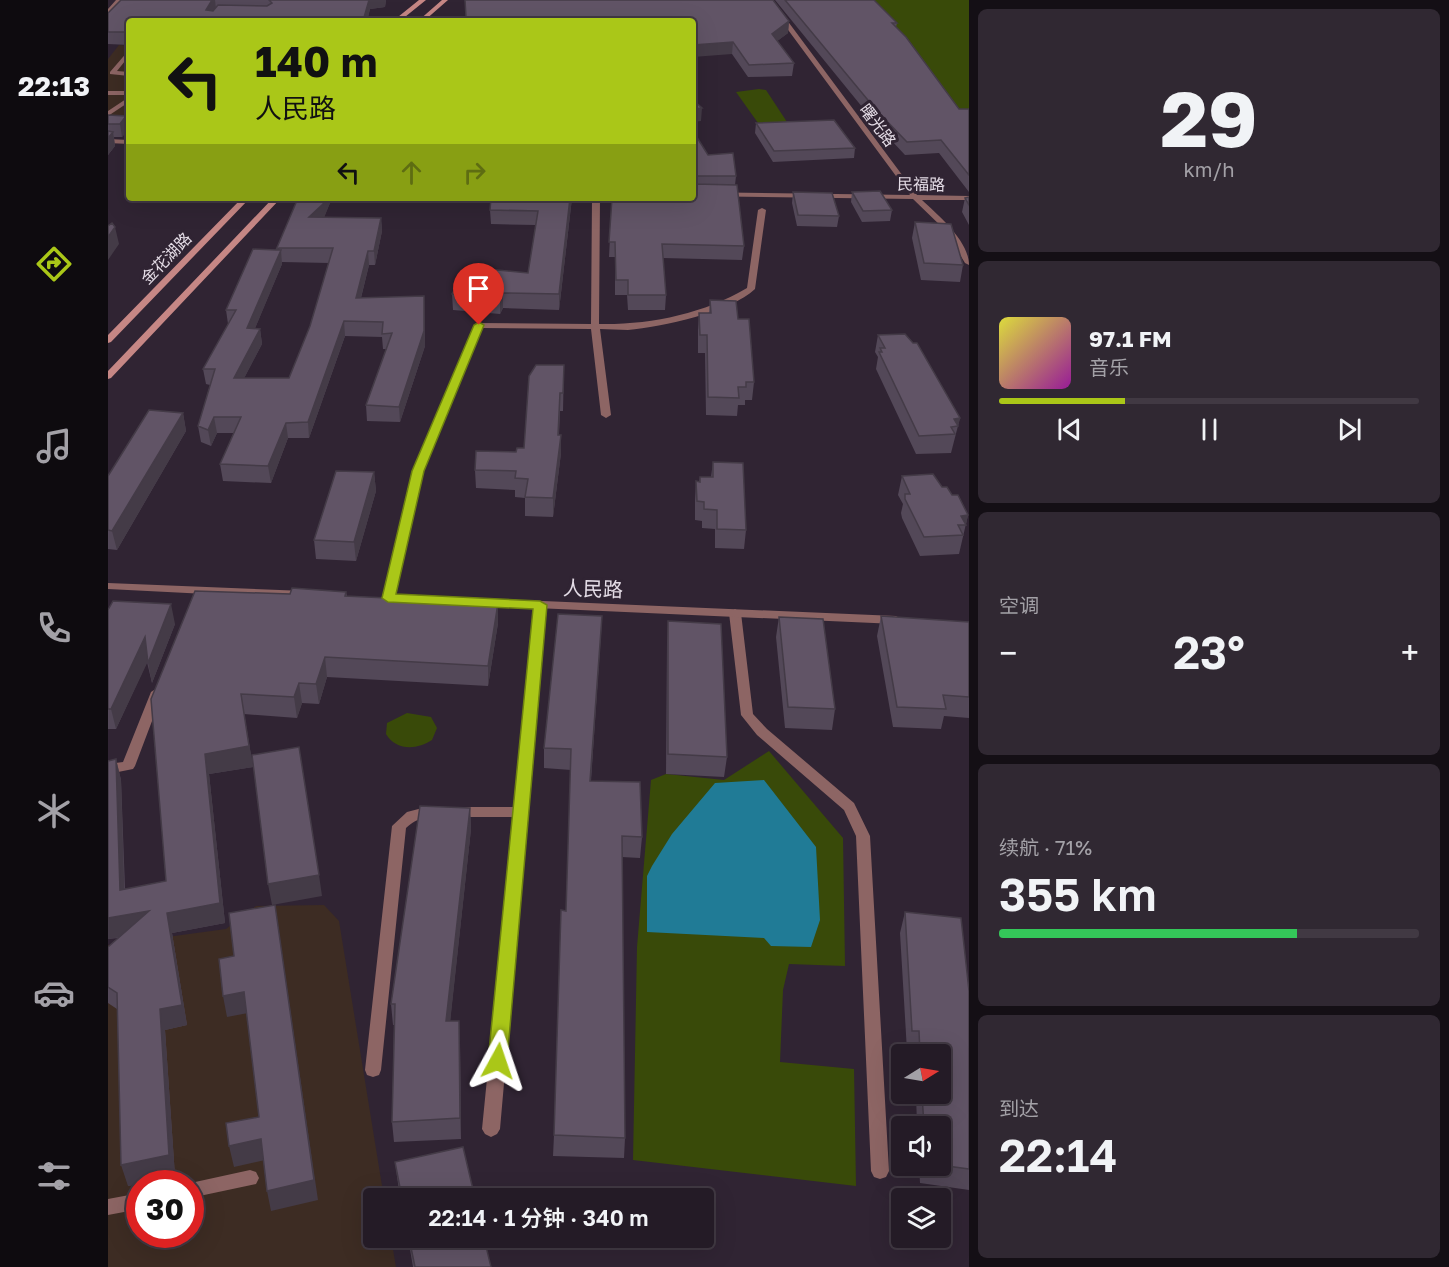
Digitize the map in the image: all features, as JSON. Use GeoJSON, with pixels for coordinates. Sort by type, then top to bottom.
{"type":"FeatureCollection","features":[{"type":"Feature","properties":{"kind":"main road"},"geometry":{"type":"LineString","coordinates":[[400,18],[423,0]]}},
{"type":"Feature","properties":{"kind":"main road"},"geometry":{"type":"LineString","coordinates":[[424,18],[445,0]]}},
{"type":"Feature","properties":{"kind":"main road","name":"金花湖路"},"geometry":{"type":"LineString","coordinates":[[108,340],[243,201]]}},
{"type":"Feature","properties":{"kind":"main road"},"geometry":{"type":"LineString","coordinates":[[108,376],[274,201]]}},
{"type":"Feature","properties":{"kind":"street"},"geometry":{"type":"LineString","coordinates":[[108,12],[119,0]]}},
{"type":"Feature","properties":{"kind":"street","name":"曙光路"},"geometry":{"type":"LineString","coordinates":[[769,0],[915,197],[948,229],[969,263]]}},
{"type":"Feature","properties":{"kind":"street"},"geometry":{"type":"LineString","coordinates":[[126,56],[112,73],[126,74]]}},
{"type":"Feature","properties":{"kind":"street"},"geometry":{"type":"LineString","coordinates":[[108,93],[126,93]]}},
{"type":"Feature","properties":{"kind":"street"},"geometry":{"type":"LineString","coordinates":[[108,114],[126,101]]}},
{"type":"Feature","properties":{"kind":"street"},"geometry":{"type":"LineString","coordinates":[[108,120],[118,120]]}},
{"type":"Feature","properties":{"kind":"street"},"geometry":{"type":"LineString","coordinates":[[108,141],[126,142]]}},
{"type":"Feature","properties":{"kind":"street","name":"民福路"},"geometry":{"type":"LineString","coordinates":[[696,194],[969,198]]}},
{"type":"Feature","properties":{"kind":"street"},"geometry":{"type":"LineString","coordinates":[[596,201],[595,325],[606,415]]}},
{"type":"Feature","properties":{"kind":"street"},"geometry":{"type":"LineString","coordinates":[[595,325],[628,327],[675,318],[728,303],[751,289],[762,210]]}},
{"type":"Feature","properties":{"kind":"street","name":"人民路"},"geometry":{"type":"LineString","coordinates":[[595,325],[479,325],[418,471],[394,598],[910,621]]}},
{"type":"Feature","properties":{"kind":"street"},"geometry":{"type":"LineString","coordinates":[[108,586],[195,596],[316,595]]}},
{"type":"Feature","properties":{"kind":"street"},"geometry":{"type":"LineString","coordinates":[[491,1129],[540,605]]}},
{"type":"Feature","properties":{"kind":"street"},"geometry":{"type":"LineString","coordinates":[[735,613],[747,715],[762,732],[849,807],[863,836],[880,1171]]}},
{"type":"Feature","properties":{"kind":"street"},"geometry":{"type":"LineString","coordinates":[[108,769],[128,765],[163,678]]}},
{"type":"Feature","properties":{"kind":"street"},"geometry":{"type":"LineString","coordinates":[[373,1070],[399,826],[407,817],[419,811],[521,812]]}},
{"type":"Feature","properties":{"kind":"street"},"geometry":{"type":"LineString","coordinates":[[204,1187],[250,1178]]}},
{"type":"Feature","properties":{"kind":"street"},"geometry":{"type":"LineString","coordinates":[[108,1207],[126,1204]]}},
{"type":"Feature","properties":{"kind":"shaded area"},"geometry":{"type":"Polygon","coordinates":[[[119,45],[126,46],[126,124],[108,122],[108,59],[119,45]]]}},
{"type":"Feature","properties":{"kind":"shaded area"},"geometry":{"type":"Polygon","coordinates":[[[324,905],[339,921],[382,1188],[363,1188],[363,1248],[393,1248],[396,1267],[108,1267],[108,945],[226,929],[256,906],[324,905]]]}},
{"type":"Feature","properties":{"kind":"green space"},"geometry":{"type":"Polygon","coordinates":[[[873,0],[969,0],[969,115],[959,116],[873,0]]]}},
{"type":"Feature","properties":{"kind":"green space"},"geometry":{"type":"Polygon","coordinates":[[[766,90],[787,122],[758,123],[736,92],[766,90]]]}},
{"type":"Feature","properties":{"kind":"green space"},"geometry":{"type":"Polygon","coordinates":[[[407,713],[431,717],[437,728],[432,740],[420,746],[407,747],[390,740],[386,734],[387,723],[407,713]]]}},
{"type":"Feature","properties":{"kind":"green space"},"geometry":{"type":"Polygon","coordinates":[[[769,751],[843,838],[845,966],[789,964],[783,990],[780,1062],[854,1069],[856,1186],[633,1160],[637,947],[651,780],[666,774],[724,780],[769,751]]]}},
{"type":"Feature","properties":{"kind":"water"},"geometry":{"type":"Polygon","coordinates":[[[764,780],[816,847],[820,920],[811,947],[771,946],[764,938],[647,932],[647,876],[672,834],[715,783],[764,780]]]}},
{"type":"Feature","properties":{"kind":"building"},"geometry":{"type":"Polygon","coordinates":[[[121,0],[212,0],[206,10],[213,11],[218,5],[267,6],[272,3],[269,0],[369,0],[364,18],[126,18],[126,32],[108,32],[108,13],[121,0]]]}},
{"type":"Feature","properties":{"kind":"building"},"geometry":{"type":"Polygon","coordinates":[[[465,0],[773,0],[789,21],[772,34],[794,63],[749,65],[733,42],[696,45],[696,18],[466,17],[465,0]]]}},
{"type":"Feature","properties":{"kind":"building"},"geometry":{"type":"Polygon","coordinates":[[[785,0],[874,0],[897,23],[892,23],[906,37],[959,109],[969,109],[969,175],[941,140],[907,142],[877,111],[785,0]]]}},
{"type":"Feature","properties":{"kind":"building"},"geometry":{"type":"Polygon","coordinates":[[[108,115],[126,116],[120,124],[108,124],[108,115]]]}},
{"type":"Feature","properties":{"kind":"building"},"geometry":{"type":"Polygon","coordinates":[[[834,120],[855,148],[774,151],[756,123],[834,120]]]}},
{"type":"Feature","properties":{"kind":"building"},"geometry":{"type":"Polygon","coordinates":[[[696,136],[708,155],[733,153],[736,176],[696,176],[696,136]]]}},
{"type":"Feature","properties":{"kind":"building"},"geometry":{"type":"Polygon","coordinates":[[[696,184],[737,185],[744,246],[662,244],[666,295],[628,295],[628,280],[616,280],[615,242],[609,242],[612,201],[696,201],[696,184]]]}},
{"type":"Feature","properties":{"kind":"building"},"geometry":{"type":"Polygon","coordinates":[[[880,191],[892,210],[863,211],[852,192],[880,191]]]}},
{"type":"Feature","properties":{"kind":"building"},"geometry":{"type":"Polygon","coordinates":[[[793,192],[832,193],[839,216],[798,215],[793,192]]]}},
{"type":"Feature","properties":{"kind":"building"},"geometry":{"type":"Polygon","coordinates":[[[297,201],[324,201],[309,217],[381,218],[374,251],[368,251],[356,298],[424,296],[424,331],[399,407],[366,405],[392,333],[382,334],[383,322],[344,321],[308,422],[286,423],[268,466],[220,464],[241,417],[214,417],[208,430],[198,426],[215,369],[203,369],[236,310],[226,310],[253,249],[276,250],[297,201]],[[279,248],[277,250],[281,250],[247,328],[260,329],[234,378],[289,378],[310,326],[333,248],[279,248]]]}},
{"type":"Feature","properties":{"kind":"building"},"geometry":{"type":"Polygon","coordinates":[[[491,201],[570,201],[559,294],[503,293],[500,299],[452,294],[468,267],[528,273],[538,211],[490,210],[491,201]]]}},
{"type":"Feature","properties":{"kind":"building"},"geometry":{"type":"Polygon","coordinates":[[[915,222],[951,224],[963,265],[924,263],[915,222]]]}},
{"type":"Feature","properties":{"kind":"building"},"geometry":{"type":"Polygon","coordinates":[[[112,223],[115,227],[108,237],[108,226],[112,223]]]}},
{"type":"Feature","properties":{"kind":"building"},"geometry":{"type":"Polygon","coordinates":[[[710,300],[736,301],[738,319],[749,319],[754,382],[746,382],[746,387],[738,387],[739,398],[708,397],[707,335],[700,335],[699,313],[711,313],[710,300]]]}},
{"type":"Feature","properties":{"kind":"building"},"geometry":{"type":"Polygon","coordinates":[[[905,334],[913,343],[917,343],[960,418],[954,419],[958,426],[951,427],[955,434],[919,436],[879,352],[882,352],[880,348],[885,348],[878,335],[905,334]]]}},
{"type":"Feature","properties":{"kind":"building"},"geometry":{"type":"Polygon","coordinates":[[[536,365],[564,365],[558,435],[561,435],[553,498],[525,497],[528,479],[515,478],[516,471],[475,470],[476,451],[516,452],[517,448],[524,448],[529,376],[536,365]]]}},
{"type":"Feature","properties":{"kind":"building"},"geometry":{"type":"Polygon","coordinates":[[[149,410],[183,413],[112,531],[108,530],[108,476],[149,410]]]}},
{"type":"Feature","properties":{"kind":"building"},"geometry":{"type":"Polygon","coordinates":[[[713,462],[743,463],[746,530],[717,529],[717,510],[704,509],[704,502],[697,501],[696,481],[700,482],[700,477],[713,477],[713,462]]]}},
{"type":"Feature","properties":{"kind":"building"},"geometry":{"type":"Polygon","coordinates":[[[336,471],[374,472],[354,542],[314,540],[336,471]]]}},
{"type":"Feature","properties":{"kind":"building"},"geometry":{"type":"Polygon","coordinates":[[[933,474],[942,487],[947,487],[952,495],[958,495],[968,515],[961,516],[966,525],[958,525],[963,535],[924,537],[905,499],[905,494],[910,494],[902,476],[933,474]]]}},
{"type":"Feature","properties":{"kind":"building"},"geometry":{"type":"Polygon","coordinates":[[[292,588],[346,592],[345,596],[498,603],[488,666],[325,657],[316,684],[299,683],[294,697],[241,694],[249,746],[205,754],[220,903],[167,913],[182,1005],[160,1009],[169,1155],[121,1165],[117,993],[108,987],[108,947],[149,911],[108,918],[108,761],[116,759],[120,890],[166,881],[151,699],[195,591],[290,594],[292,588]]]}},
{"type":"Feature","properties":{"kind":"building"},"geometry":{"type":"Polygon","coordinates":[[[113,601],[171,604],[148,663],[145,637],[111,709],[108,709],[108,610],[113,601]]]}},
{"type":"Feature","properties":{"kind":"building"},"geometry":{"type":"Polygon","coordinates":[[[558,614],[602,616],[590,781],[640,782],[642,837],[622,836],[625,1138],[554,1135],[561,910],[566,911],[571,749],[544,748],[558,614]]]}},
{"type":"Feature","properties":{"kind":"building"},"geometry":{"type":"Polygon","coordinates":[[[881,616],[969,622],[969,697],[943,695],[946,709],[897,707],[881,616]]]}},
{"type":"Feature","properties":{"kind":"building"},"geometry":{"type":"Polygon","coordinates":[[[779,617],[823,619],[835,709],[788,707],[779,617]]]}},
{"type":"Feature","properties":{"kind":"building"},"geometry":{"type":"Polygon","coordinates":[[[668,621],[721,624],[727,757],[668,754],[668,621]]]}},
{"type":"Feature","properties":{"kind":"building"},"geometry":{"type":"Polygon","coordinates":[[[299,747],[319,875],[268,884],[252,755],[299,747]]]}},
{"type":"Feature","properties":{"kind":"building"},"geometry":{"type":"Polygon","coordinates":[[[420,806],[470,808],[446,1021],[459,1021],[460,1118],[392,1122],[395,1004],[391,1004],[420,806]]]}},
{"type":"Feature","properties":{"kind":"building"},"geometry":{"type":"Polygon","coordinates":[[[275,905],[314,1180],[267,1191],[261,1139],[229,1146],[226,1123],[259,1117],[244,992],[223,996],[219,959],[234,956],[229,913],[275,905]]]}},
{"type":"Feature","properties":{"kind":"building"},"geometry":{"type":"Polygon","coordinates":[[[905,912],[961,918],[969,991],[969,1169],[951,1167],[951,1116],[923,1116],[923,1104],[951,1104],[951,1044],[920,1044],[919,1031],[912,1031],[905,912]]]}},
{"type":"Feature","properties":{"kind":"building"},"geometry":{"type":"Polygon","coordinates":[[[463,1147],[473,1188],[400,1188],[395,1162],[463,1147]]]}},
{"type":"Feature","properties":{"kind":"building"},"geometry":{"type":"Polygon","coordinates":[[[411,1248],[486,1248],[491,1267],[415,1267],[411,1248]]]}},
{"type":"Feature","properties":{"kind":"route"},"geometry":{"type":"LineString","coordinates":[[479,325],[418,471],[388,598],[540,605],[498,1061]]}}]}
